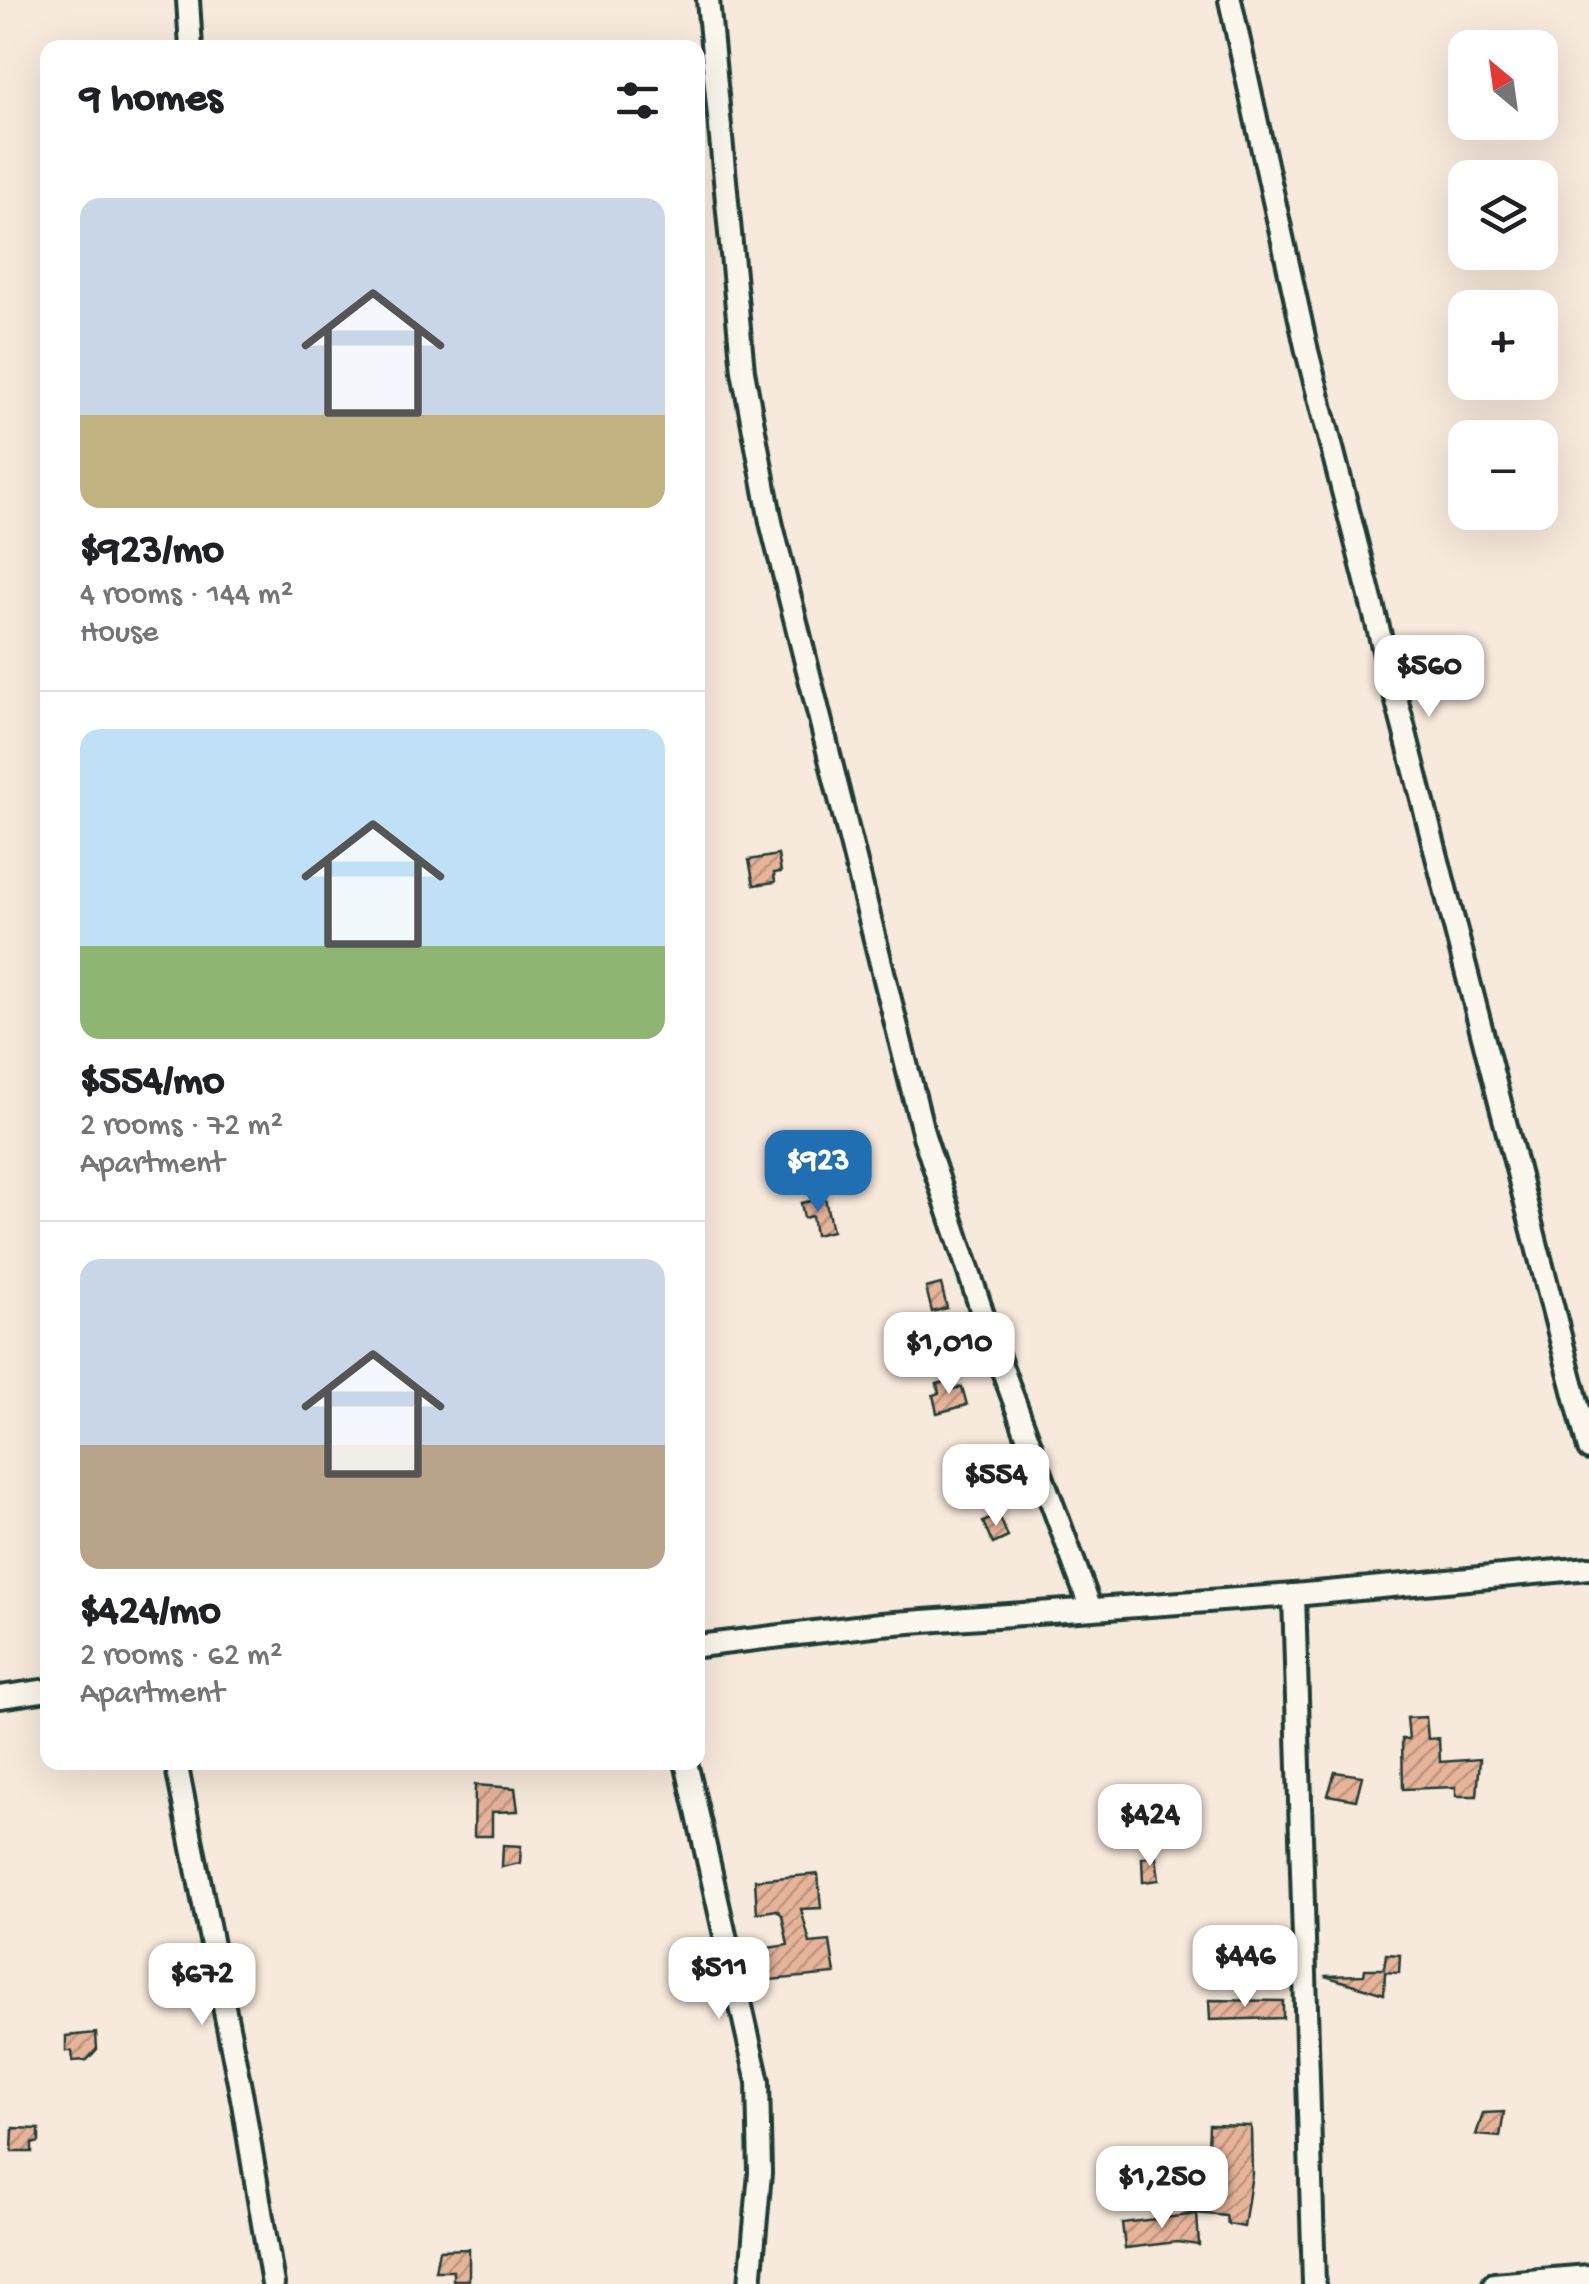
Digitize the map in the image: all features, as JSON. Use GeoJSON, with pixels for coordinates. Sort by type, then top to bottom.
{"type":"FeatureCollection","features":[{"type":"Feature","properties":{"kind":"street"},"geometry":{"type":"LineString","coordinates":[[188,0],[190,40]]}},
{"type":"Feature","properties":{"kind":"street"},"geometry":{"type":"LineString","coordinates":[[708,0],[743,371],[771,522],[924,1136],[989,1333],[1091,1609]]}},
{"type":"Feature","properties":{"kind":"street"},"geometry":{"type":"LineString","coordinates":[[1230,0],[1307,351],[1589,1449]]}},
{"type":"Feature","properties":{"kind":"street"},"geometry":{"type":"LineString","coordinates":[[705,1645],[864,1625],[1294,1595],[1589,1568]]}},
{"type":"Feature","properties":{"kind":"street"},"geometry":{"type":"LineString","coordinates":[[1294,1595],[1314,2284]]}},
{"type":"Feature","properties":{"kind":"street"},"geometry":{"type":"LineString","coordinates":[[0,1697],[40,1691]]}},
{"type":"Feature","properties":{"kind":"street"},"geometry":{"type":"LineString","coordinates":[[178,1770],[243,2103],[273,2284]]}},
{"type":"Feature","properties":{"kind":"street"},"geometry":{"type":"LineString","coordinates":[[688,1770],[758,2082],[760,2173],[750,2284]]}},
{"type":"Feature","properties":{"kind":"street"},"geometry":{"type":"LineString","coordinates":[[1494,2284],[1589,2276]]}},
{"type":"Feature","properties":{"kind":"building"},"geometry":{"type":"Polygon","coordinates":[[[778,855],[781,872],[774,873],[775,882],[754,885],[749,860],[778,855]]]}},
{"type":"Feature","properties":{"kind":"building"},"geometry":{"type":"Polygon","coordinates":[[[825,1198],[832,1231],[815,1235],[812,1216],[804,1218],[801,1203],[825,1198]]]}},
{"type":"Feature","properties":{"kind":"building"},"geometry":{"type":"Polygon","coordinates":[[[941,1284],[947,1308],[932,1312],[926,1288],[941,1284]]]}},
{"type":"Feature","properties":{"kind":"building"},"geometry":{"type":"Polygon","coordinates":[[[951,1380],[953,1389],[962,1387],[967,1405],[937,1413],[933,1395],[939,1393],[937,1384],[951,1380]]]}},
{"type":"Feature","properties":{"kind":"building"},"geometry":{"type":"Polygon","coordinates":[[[999,1515],[1008,1537],[993,1544],[983,1522],[999,1515]]]}},
{"type":"Feature","properties":{"kind":"building"},"geometry":{"type":"Polygon","coordinates":[[[1426,1717],[1428,1739],[1439,1738],[1440,1762],[1480,1759],[1477,1796],[1456,1796],[1456,1787],[1403,1789],[1402,1739],[1409,1739],[1407,1718],[1426,1717]]]}},
{"type":"Feature","properties":{"kind":"building"},"geometry":{"type":"Polygon","coordinates":[[[1335,1772],[1362,1776],[1356,1800],[1328,1795],[1335,1772]]]}},
{"type":"Feature","properties":{"kind":"building"},"geometry":{"type":"Polygon","coordinates":[[[475,1785],[515,1788],[518,1811],[492,1812],[492,1836],[474,1836],[475,1785]]]}},
{"type":"Feature","properties":{"kind":"building"},"geometry":{"type":"Polygon","coordinates":[[[503,1845],[521,1846],[520,1863],[502,1867],[503,1845]]]}},
{"type":"Feature","properties":{"kind":"building"},"geometry":{"type":"Polygon","coordinates":[[[1156,1856],[1159,1880],[1143,1882],[1142,1858],[1156,1856]]]}},
{"type":"Feature","properties":{"kind":"building"},"geometry":{"type":"Polygon","coordinates":[[[818,1874],[821,1908],[801,1909],[810,1943],[830,1941],[835,1974],[770,1980],[767,1948],[788,1945],[782,1915],[777,1910],[757,1913],[755,1880],[818,1874]]]}},
{"type":"Feature","properties":{"kind":"building"},"geometry":{"type":"Polygon","coordinates":[[[1386,1954],[1400,1955],[1399,1973],[1385,1972],[1384,1994],[1325,1976],[1364,1975],[1365,1969],[1384,1969],[1386,1954]]]}},
{"type":"Feature","properties":{"kind":"building"},"geometry":{"type":"Polygon","coordinates":[[[1209,2000],[1283,2001],[1283,2018],[1210,2020],[1209,2000]]]}},
{"type":"Feature","properties":{"kind":"building"},"geometry":{"type":"Polygon","coordinates":[[[96,2033],[97,2049],[87,2060],[73,2061],[72,2051],[66,2051],[66,2036],[96,2033]]]}},
{"type":"Feature","properties":{"kind":"building"},"geometry":{"type":"Polygon","coordinates":[[[1504,2112],[1500,2137],[1476,2135],[1483,2113],[1504,2112]]]}},
{"type":"Feature","properties":{"kind":"building"},"geometry":{"type":"Polygon","coordinates":[[[1209,2125],[1251,2126],[1252,2174],[1244,2227],[1228,2224],[1226,2216],[1185,2212],[1185,2197],[1206,2199],[1209,2125]]]}},
{"type":"Feature","properties":{"kind":"building"},"geometry":{"type":"Polygon","coordinates":[[[13,2128],[39,2129],[39,2142],[32,2144],[32,2152],[12,2152],[13,2128]]]}},
{"type":"Feature","properties":{"kind":"building"},"geometry":{"type":"Polygon","coordinates":[[[1197,2214],[1199,2245],[1177,2242],[1125,2248],[1122,2223],[1197,2214]]]}},
{"type":"Feature","properties":{"kind":"building"},"geometry":{"type":"Polygon","coordinates":[[[469,2249],[469,2280],[453,2280],[453,2271],[435,2271],[439,2250],[469,2249]]]}}]}
